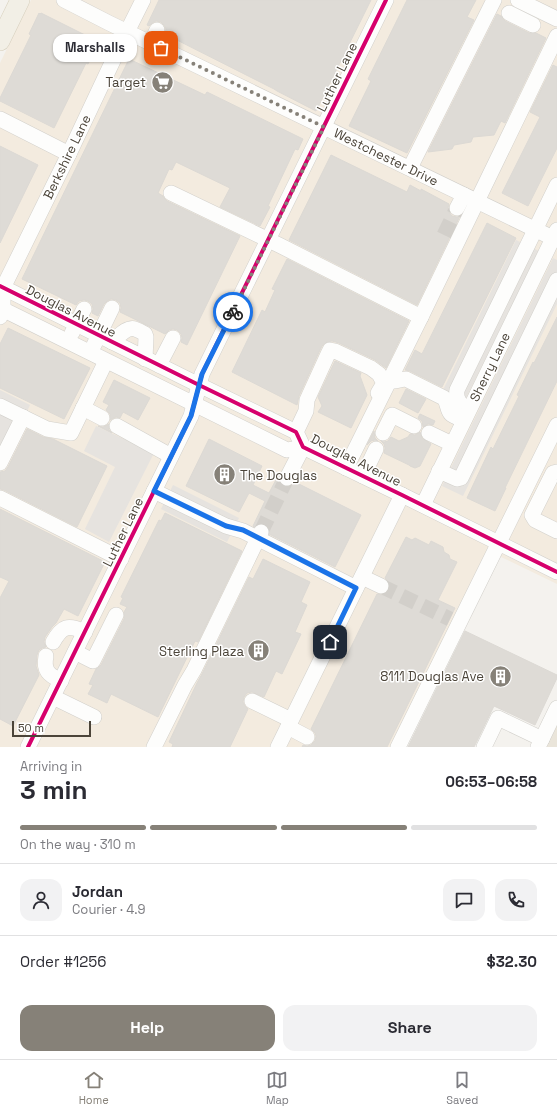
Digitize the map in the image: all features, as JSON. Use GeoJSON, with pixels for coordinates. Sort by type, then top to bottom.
{"type":"FeatureCollection","features":[{"type":"Feature","properties":{"kind":"main road"},"geometry":{"type":"LineString","coordinates":[[0,41],[20,0]]}},
{"type":"Feature","properties":{"kind":"street","name":"Westchester Drive"},"geometry":{"type":"LineString","coordinates":[[64,0],[79,3],[127,32],[154,37],[184,51],[301,110],[324,127],[535,229],[556,236]]}},
{"type":"Feature","properties":{"kind":"street","name":"Berkshire Lane"},"geometry":{"type":"LineString","coordinates":[[1,311],[2,287],[69,154],[143,0]]}},
{"type":"Feature","properties":{"kind":"street","name":"Luther Lane"},"geometry":{"type":"LineString","coordinates":[[28,747],[191,416],[202,374],[386,0]]}},
{"type":"Feature","properties":{"kind":"street"},"geometry":{"type":"LineString","coordinates":[[410,168],[494,0]]}},
{"type":"Feature","properties":{"kind":"street"},"geometry":{"type":"LineString","coordinates":[[518,0],[557,19]]}},
{"type":"Feature","properties":{"kind":"street"},"geometry":{"type":"LineString","coordinates":[[510,10],[532,28],[540,11]]}},
{"type":"Feature","properties":{"kind":"street"},"geometry":{"type":"LineString","coordinates":[[344,467],[384,374],[422,316],[470,198],[552,61],[557,36]]}},
{"type":"Feature","properties":{"kind":"street"},"geometry":{"type":"LineString","coordinates":[[0,119],[69,154]]}},
{"type":"Feature","properties":{"kind":"street"},"geometry":{"type":"LineString","coordinates":[[465,419],[456,396],[456,390],[557,185]]}},
{"type":"Feature","properties":{"kind":"street"},"geometry":{"type":"LineString","coordinates":[[171,193],[422,316]]}},
{"type":"Feature","properties":{"kind":"street"},"geometry":{"type":"LineString","coordinates":[[457,208],[470,198]]}},
{"type":"Feature","properties":{"kind":"street","name":"Sherry Lane"},"geometry":{"type":"LineString","coordinates":[[423,505],[490,366],[556,236]]}},
{"type":"Feature","properties":{"kind":"street"},"geometry":{"type":"LineString","coordinates":[[439,471],[457,479],[461,478],[557,280]]}},
{"type":"Feature","properties":{"kind":"street","name":"Douglas Avenue"},"geometry":{"type":"LineString","coordinates":[[2,287],[199,386],[296,432],[303,447]]}},
{"type":"Feature","properties":{"kind":"street"},"geometry":{"type":"LineString","coordinates":[[523,300],[542,310]]}},
{"type":"Feature","properties":{"kind":"street"},"geometry":{"type":"LineString","coordinates":[[105,339],[112,308]]}},
{"type":"Feature","properties":{"kind":"street"},"geometry":{"type":"LineString","coordinates":[[68,341],[84,309]]}},
{"type":"Feature","properties":{"kind":"street","name":"Douglas Avenue"},"geometry":{"type":"LineString","coordinates":[[1,311],[68,341],[194,405],[288,450],[303,447],[402,494],[557,572]]}},
{"type":"Feature","properties":{"kind":"street"},"geometry":{"type":"LineString","coordinates":[[90,353],[105,339],[123,333],[130,328],[135,328],[145,334],[146,337],[145,359]]}},
{"type":"Feature","properties":{"kind":"street"},"geometry":{"type":"LineString","coordinates":[[159,365],[173,338]]}},
{"type":"Feature","properties":{"kind":"street"},"geometry":{"type":"LineString","coordinates":[[296,432],[306,411],[307,400],[328,354],[330,350],[337,348],[397,382],[402,379],[406,379],[444,398],[452,414],[465,419],[482,436]]}},
{"type":"Feature","properties":{"kind":"street"},"geometry":{"type":"LineString","coordinates":[[472,358],[490,366]]}},
{"type":"Feature","properties":{"kind":"street"},"geometry":{"type":"LineString","coordinates":[[0,406],[46,429],[71,433],[106,361]]}},
{"type":"Feature","properties":{"kind":"street"},"geometry":{"type":"LineString","coordinates":[[83,408],[102,418]]}},
{"type":"Feature","properties":{"kind":"street"},"geometry":{"type":"LineString","coordinates":[[383,434],[392,415],[414,426]]}},
{"type":"Feature","properties":{"kind":"street"},"geometry":{"type":"LineString","coordinates":[[0,463],[23,417]]}},
{"type":"Feature","properties":{"kind":"street"},"geometry":{"type":"LineString","coordinates":[[117,426],[172,456]]}},
{"type":"Feature","properties":{"kind":"street"},"geometry":{"type":"LineString","coordinates":[[398,747],[454,622],[498,543],[557,426]]}},
{"type":"Feature","properties":{"kind":"street"},"geometry":{"type":"LineString","coordinates":[[429,433],[452,444]]}},
{"type":"Feature","properties":{"kind":"street"},"geometry":{"type":"LineString","coordinates":[[287,478],[303,447]]}},
{"type":"Feature","properties":{"kind":"street"},"geometry":{"type":"LineString","coordinates":[[363,476],[376,450]]}},
{"type":"Feature","properties":{"kind":"street"},"geometry":{"type":"LineString","coordinates":[[557,472],[553,473],[532,515],[535,520],[557,531]]}},
{"type":"Feature","properties":{"kind":"street"},"geometry":{"type":"LineString","coordinates":[[154,491],[226,526],[259,535],[359,582],[381,586]]}},
{"type":"Feature","properties":{"kind":"street"},"geometry":{"type":"LineString","coordinates":[[284,745],[290,724],[402,494]]}},
{"type":"Feature","properties":{"kind":"street"},"geometry":{"type":"LineString","coordinates":[[0,498],[121,559]]}},
{"type":"Feature","properties":{"kind":"street"},"geometry":{"type":"LineString","coordinates":[[154,747],[194,670],[259,535]]}},
{"type":"Feature","properties":{"kind":"street"},"geometry":{"type":"LineString","coordinates":[[75,652],[96,662],[119,616],[98,605]]}},
{"type":"Feature","properties":{"kind":"street"},"geometry":{"type":"LineString","coordinates":[[53,642],[62,629],[68,627],[76,628],[85,632]]}},
{"type":"Feature","properties":{"kind":"street"},"geometry":{"type":"LineString","coordinates":[[46,656],[45,666],[47,671],[49,674],[61,681]]}},
{"type":"Feature","properties":{"kind":"street"},"geometry":{"type":"LineString","coordinates":[[53,698],[94,716]]}},
{"type":"Feature","properties":{"kind":"street"},"geometry":{"type":"LineString","coordinates":[[252,701],[307,736]]}},
{"type":"Feature","properties":{"kind":"street"},"geometry":{"type":"LineString","coordinates":[[484,747],[498,718],[540,743],[557,708]]}},
{"type":"Feature","properties":{"kind":"shaded area"},"geometry":{"type":"Polygon","coordinates":[[[31,0],[557,0],[557,584],[499,556],[395,747],[0,747],[0,63],[31,0]]]}},
{"type":"Feature","properties":{"kind":"shaded area"},"geometry":{"type":"Polygon","coordinates":[[[516,240],[539,251],[464,402],[442,392],[516,240]]]}},
{"type":"Feature","properties":{"kind":"shaded area"},"geometry":{"type":"Polygon","coordinates":[[[553,258],[557,260],[557,304],[463,496],[442,486],[553,258]]]}},
{"type":"Feature","properties":{"kind":"shaded area"},"geometry":{"type":"Polygon","coordinates":[[[0,390],[30,405],[0,467],[0,390]]]}},
{"type":"Feature","properties":{"kind":"shaded area"},"geometry":{"type":"Polygon","coordinates":[[[96,426],[154,453],[109,542],[85,529],[115,467],[84,451],[96,426]]]}},
{"type":"Feature","properties":{"kind":"shaded area"},"geometry":{"type":"Polygon","coordinates":[[[173,485],[239,518],[227,542],[161,509],[173,485]]]}},
{"type":"Feature","properties":{"kind":"shaded area"},"geometry":{"type":"Polygon","coordinates":[[[557,722],[557,747],[544,747],[557,722]]]}},
{"type":"Feature","properties":{"kind":"building"},"geometry":{"type":"Polygon","coordinates":[[[159,0],[371,0],[316,111],[165,34],[166,29],[161,22],[156,21],[149,26],[147,25],[159,0]]]}},
{"type":"Feature","properties":{"kind":"building"},"geometry":{"type":"Polygon","coordinates":[[[407,0],[476,0],[467,17],[474,20],[407,153],[349,126],[371,81],[368,79],[407,0]]]}},
{"type":"Feature","properties":{"kind":"building"},"geometry":{"type":"Polygon","coordinates":[[[39,13],[99,42],[88,64],[86,63],[54,128],[0,101],[0,98],[31,35],[29,34],[39,13]]]}},
{"type":"Feature","properties":{"kind":"building"},"geometry":{"type":"Polygon","coordinates":[[[497,14],[505,21],[529,33],[536,33],[546,38],[505,123],[501,121],[494,135],[473,137],[471,142],[454,145],[452,149],[428,152],[497,14]]]}},
{"type":"Feature","properties":{"kind":"building"},"geometry":{"type":"Polygon","coordinates":[[[129,59],[205,95],[207,92],[303,139],[298,150],[295,149],[268,206],[270,207],[260,226],[220,207],[230,188],[176,162],[172,170],[169,169],[158,193],[167,201],[240,236],[187,345],[181,342],[181,334],[177,330],[169,330],[165,334],[120,312],[120,303],[116,300],[111,299],[107,301],[98,316],[92,313],[92,304],[88,301],[79,301],[76,305],[22,279],[129,59]]]}},
{"type":"Feature","properties":{"kind":"building"},"geometry":{"type":"Polygon","coordinates":[[[553,65],[557,67],[557,148],[528,206],[502,193],[540,117],[530,112],[553,65]]]}},
{"type":"Feature","properties":{"kind":"building"},"geometry":{"type":"Polygon","coordinates":[[[0,146],[38,165],[0,243],[0,146]]]}},
{"type":"Feature","properties":{"kind":"building"},"geometry":{"type":"Polygon","coordinates":[[[331,155],[407,192],[410,185],[421,191],[421,189],[449,204],[449,212],[452,216],[460,216],[417,305],[289,240],[331,155]]]}},
{"type":"Feature","properties":{"kind":"building"},"geometry":{"type":"Polygon","coordinates":[[[487,223],[516,238],[442,387],[405,370],[415,350],[422,354],[487,223]]]}},
{"type":"Feature","properties":{"kind":"building"},"geometry":{"type":"Polygon","coordinates":[[[287,259],[409,321],[386,368],[375,360],[339,343],[332,341],[327,342],[320,350],[299,396],[297,405],[232,372],[262,310],[265,312],[275,290],[272,289],[287,259]]]}},
{"type":"Feature","properties":{"kind":"building"},"geometry":{"type":"Polygon","coordinates":[[[557,317],[557,381],[495,511],[467,498],[491,447],[493,449],[519,396],[517,395],[533,362],[534,363],[557,317]]]}},
{"type":"Feature","properties":{"kind":"building"},"geometry":{"type":"Polygon","coordinates":[[[8,328],[90,368],[64,419],[0,388],[0,344],[8,328]]]}},
{"type":"Feature","properties":{"kind":"building"},"geometry":{"type":"Polygon","coordinates":[[[335,361],[361,373],[360,376],[367,395],[351,428],[318,412],[322,406],[318,397],[335,361]]]}},
{"type":"Feature","properties":{"kind":"building"},"geometry":{"type":"Polygon","coordinates":[[[114,380],[150,398],[138,420],[123,412],[120,418],[116,417],[110,420],[110,414],[106,410],[109,405],[103,402],[114,380]]]}},
{"type":"Feature","properties":{"kind":"building"},"geometry":{"type":"Polygon","coordinates":[[[406,389],[426,399],[418,413],[399,403],[406,389]]]}},
{"type":"Feature","properties":{"kind":"building"},"geometry":{"type":"Polygon","coordinates":[[[420,414],[435,421],[433,425],[428,424],[423,427],[422,421],[418,418],[420,414]]]}},
{"type":"Feature","properties":{"kind":"building"},"geometry":{"type":"Polygon","coordinates":[[[109,424],[109,430],[112,433],[98,426],[103,427],[109,424]]]}},
{"type":"Feature","properties":{"kind":"building"},"geometry":{"type":"Polygon","coordinates":[[[27,429],[43,437],[53,439],[107,466],[77,527],[0,489],[0,472],[5,471],[8,467],[27,429]]]}},
{"type":"Feature","properties":{"kind":"building"},"geometry":{"type":"Polygon","coordinates":[[[374,431],[375,438],[378,441],[371,441],[367,445],[374,431]]]}},
{"type":"Feature","properties":{"kind":"building"},"geometry":{"type":"Polygon","coordinates":[[[420,432],[422,438],[431,444],[420,466],[415,468],[384,453],[384,444],[381,441],[388,441],[391,437],[399,441],[408,437],[410,434],[415,435],[420,432]]]}},
{"type":"Feature","properties":{"kind":"building"},"geometry":{"type":"Polygon","coordinates":[[[209,439],[262,466],[253,485],[269,493],[279,474],[279,483],[283,486],[292,486],[295,482],[361,515],[335,567],[269,534],[269,527],[265,524],[260,523],[254,527],[253,526],[265,501],[249,493],[239,512],[186,486],[209,439]]]}},
{"type":"Feature","properties":{"kind":"building"},"geometry":{"type":"Polygon","coordinates":[[[0,509],[105,562],[78,616],[64,609],[56,623],[45,637],[44,642],[46,647],[39,650],[37,655],[36,666],[39,675],[13,726],[0,719],[0,598],[9,581],[0,577],[0,509]]]}},
{"type":"Feature","properties":{"kind":"building"},"geometry":{"type":"Polygon","coordinates":[[[165,513],[242,551],[198,642],[195,641],[158,717],[111,694],[107,703],[88,694],[93,685],[89,684],[96,669],[101,665],[124,619],[124,612],[127,607],[120,604],[123,598],[121,597],[159,520],[161,521],[165,513]]]}},
{"type":"Feature","properties":{"kind":"building"},"geometry":{"type":"Polygon","coordinates":[[[406,537],[412,540],[415,538],[429,545],[431,541],[443,547],[444,552],[449,555],[450,559],[457,562],[438,600],[455,608],[387,747],[302,747],[303,745],[311,745],[315,741],[315,733],[311,729],[377,594],[382,595],[389,590],[390,585],[385,578],[406,537]]]}},
{"type":"Feature","properties":{"kind":"building"},"geometry":{"type":"Polygon","coordinates":[[[263,559],[310,582],[301,602],[307,605],[295,632],[301,634],[282,674],[276,671],[264,697],[252,692],[247,693],[244,697],[243,702],[248,709],[230,747],[172,747],[173,744],[169,742],[197,683],[249,577],[253,579],[263,559]]]}},
{"type":"Feature","properties":{"kind":"building","name":"8111 Douglas Ave"},"geometry":{"type":"Polygon","coordinates":[[[465,631],[557,675],[557,678],[535,725],[494,706],[474,747],[408,747],[465,631]]]}},
{"type":"Feature","properties":{"kind":"tunnel"},"geometry":{"type":"LineString","coordinates":[[444,235],[457,208]]}},
{"type":"Feature","properties":{"kind":"tunnel"},"geometry":{"type":"LineString","coordinates":[[261,532],[287,478]]}},
{"type":"Feature","properties":{"kind":"tunnel"},"geometry":{"type":"LineString","coordinates":[[381,586],[450,619]]}},
{"type":"Feature","properties":{"kind":"cycle path"},"geometry":{"type":"LineString","coordinates":[[28,747],[191,416],[202,374],[386,0]]}},
{"type":"Feature","properties":{"kind":"cycle path"},"geometry":{"type":"LineString","coordinates":[[0,286],[296,432],[303,447],[557,572]]}},
{"type":"Feature","properties":{"kind":"way so far"},"geometry":{"type":"LineString","coordinates":[[161,48],[324,127],[233,312]]}},
{"type":"Feature","properties":{"kind":"place","name":"Marshalls"},"geometry":{"type":"Point","coordinates":[161,48]}},
{"type":"Feature","properties":{"kind":"place","name":"Target"},"geometry":{"type":"Point","coordinates":[162,82]}},
{"type":"Feature","properties":{"kind":"place","name":"The Douglas"},"geometry":{"type":"Point","coordinates":[224,475]}},
{"type":"Feature","properties":{"kind":"place","name":"Sterling Plaza"},"geometry":{"type":"Point","coordinates":[259,651]}},
{"type":"Feature","properties":{"kind":"place","name":"8111 Douglas Ave"},"geometry":{"type":"Point","coordinates":[500,676]}},
{"type":"Feature","properties":{"kind":"route"},"geometry":{"type":"LineString","coordinates":[[233,312],[202,374],[191,416],[154,491],[226,526],[243,530],[356,588],[330,642]]}}]}
